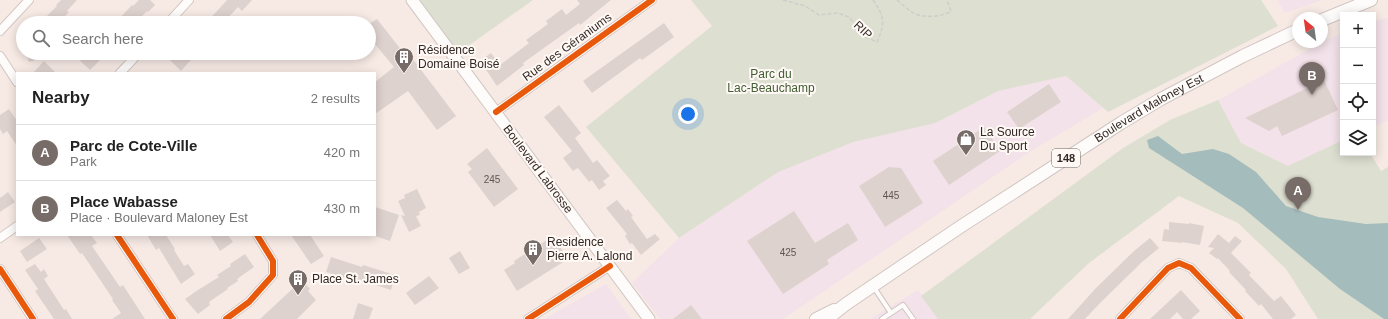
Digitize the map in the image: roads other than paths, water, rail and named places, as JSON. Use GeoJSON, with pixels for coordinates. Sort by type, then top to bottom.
{"type":"FeatureCollection","features":[{"type":"Feature","properties":{"kind":"main road","name":"Boulevard Labrosse"},"geometry":{"type":"LineString","coordinates":[[412,0],[649,319]]}},
{"type":"Feature","properties":{"kind":"main road"},"geometry":{"type":"LineString","coordinates":[[1328,18],[1371,0]]}},
{"type":"Feature","properties":{"kind":"main road","name":"Boulevard Maloney Est"},"geometry":{"type":"LineString","coordinates":[[827,319],[846,304],[1068,157],[1154,103],[1243,56],[1292,33]]}},
{"type":"Feature","properties":{"kind":"main road","name":"Boulevard Maloney Est"},"geometry":{"type":"LineString","coordinates":[[816,319],[846,304]]}},
{"type":"Feature","properties":{"kind":"street"},"geometry":{"type":"LineString","coordinates":[[0,32],[29,0]]}},
{"type":"Feature","properties":{"kind":"street"},"geometry":{"type":"LineString","coordinates":[[174,16],[189,0]]}},
{"type":"Feature","properties":{"kind":"street","name":"Rue des Géraniums"},"geometry":{"type":"LineString","coordinates":[[496,112],[652,0]]}},
{"type":"Feature","properties":{"kind":"street"},"geometry":{"type":"LineString","coordinates":[[0,56],[16,80]]}},
{"type":"Feature","properties":{"kind":"street"},"geometry":{"type":"LineString","coordinates":[[121,72],[132,60]]}},
{"type":"Feature","properties":{"kind":"street"},"geometry":{"type":"LineString","coordinates":[[0,238],[16,227]]}},
{"type":"Feature","properties":{"kind":"street"},"geometry":{"type":"LineString","coordinates":[[118,236],[174,319]]}},
{"type":"Feature","properties":{"kind":"street"},"geometry":{"type":"LineString","coordinates":[[226,319],[249,302],[273,275],[273,261],[258,236]]}},
{"type":"Feature","properties":{"kind":"street"},"geometry":{"type":"LineString","coordinates":[[1120,319],[1168,268],[1179,263],[1192,268],[1240,319]]}},
{"type":"Feature","properties":{"kind":"street"},"geometry":{"type":"LineString","coordinates":[[528,319],[610,266]]}},
{"type":"Feature","properties":{"kind":"street"},"geometry":{"type":"LineString","coordinates":[[0,269],[33,319]]}},
{"type":"Feature","properties":{"kind":"lane"},"geometry":{"type":"LineString","coordinates":[[873,286],[891,313]]}},
{"type":"Feature","properties":{"kind":"lane"},"geometry":{"type":"LineString","coordinates":[[882,319],[903,305],[913,319]]}},
{"type":"Feature","properties":{"kind":"water"},"geometry":{"type":"Polygon","coordinates":[[[1158,136],[1182,154],[1213,149],[1229,154],[1256,172],[1286,206],[1318,217],[1366,224],[1388,223],[1388,319],[1384,319],[1340,289],[1243,208],[1149,148],[1147,140],[1158,136]]]}},
{"type":"Feature","properties":{"kind":"place","name":"Résidence Domaine Boisé"},"geometry":{"type":"Point","coordinates":[404,74]}},
{"type":"Feature","properties":{"kind":"place","name":"Place Wabasse"},"geometry":{"type":"Point","coordinates":[1312,95]}},
{"type":"Feature","properties":{"kind":"place","name":"La Source Du Sport"},"geometry":{"type":"Point","coordinates":[966,156]}},
{"type":"Feature","properties":{"kind":"place","name":"Parc de Cote-Ville"},"geometry":{"type":"Point","coordinates":[1298,210]}},
{"type":"Feature","properties":{"kind":"place","name":"Residence Pierre A. Lalond"},"geometry":{"type":"Point","coordinates":[533,266]}},
{"type":"Feature","properties":{"kind":"place","name":"Place St. James"},"geometry":{"type":"Point","coordinates":[298,296]}},
{"type":"Feature","properties":{"kind":"park label","name":"Parc du Lac-Beauchamp"},"geometry":{"type":"Point","coordinates":[771,81]}}]}
